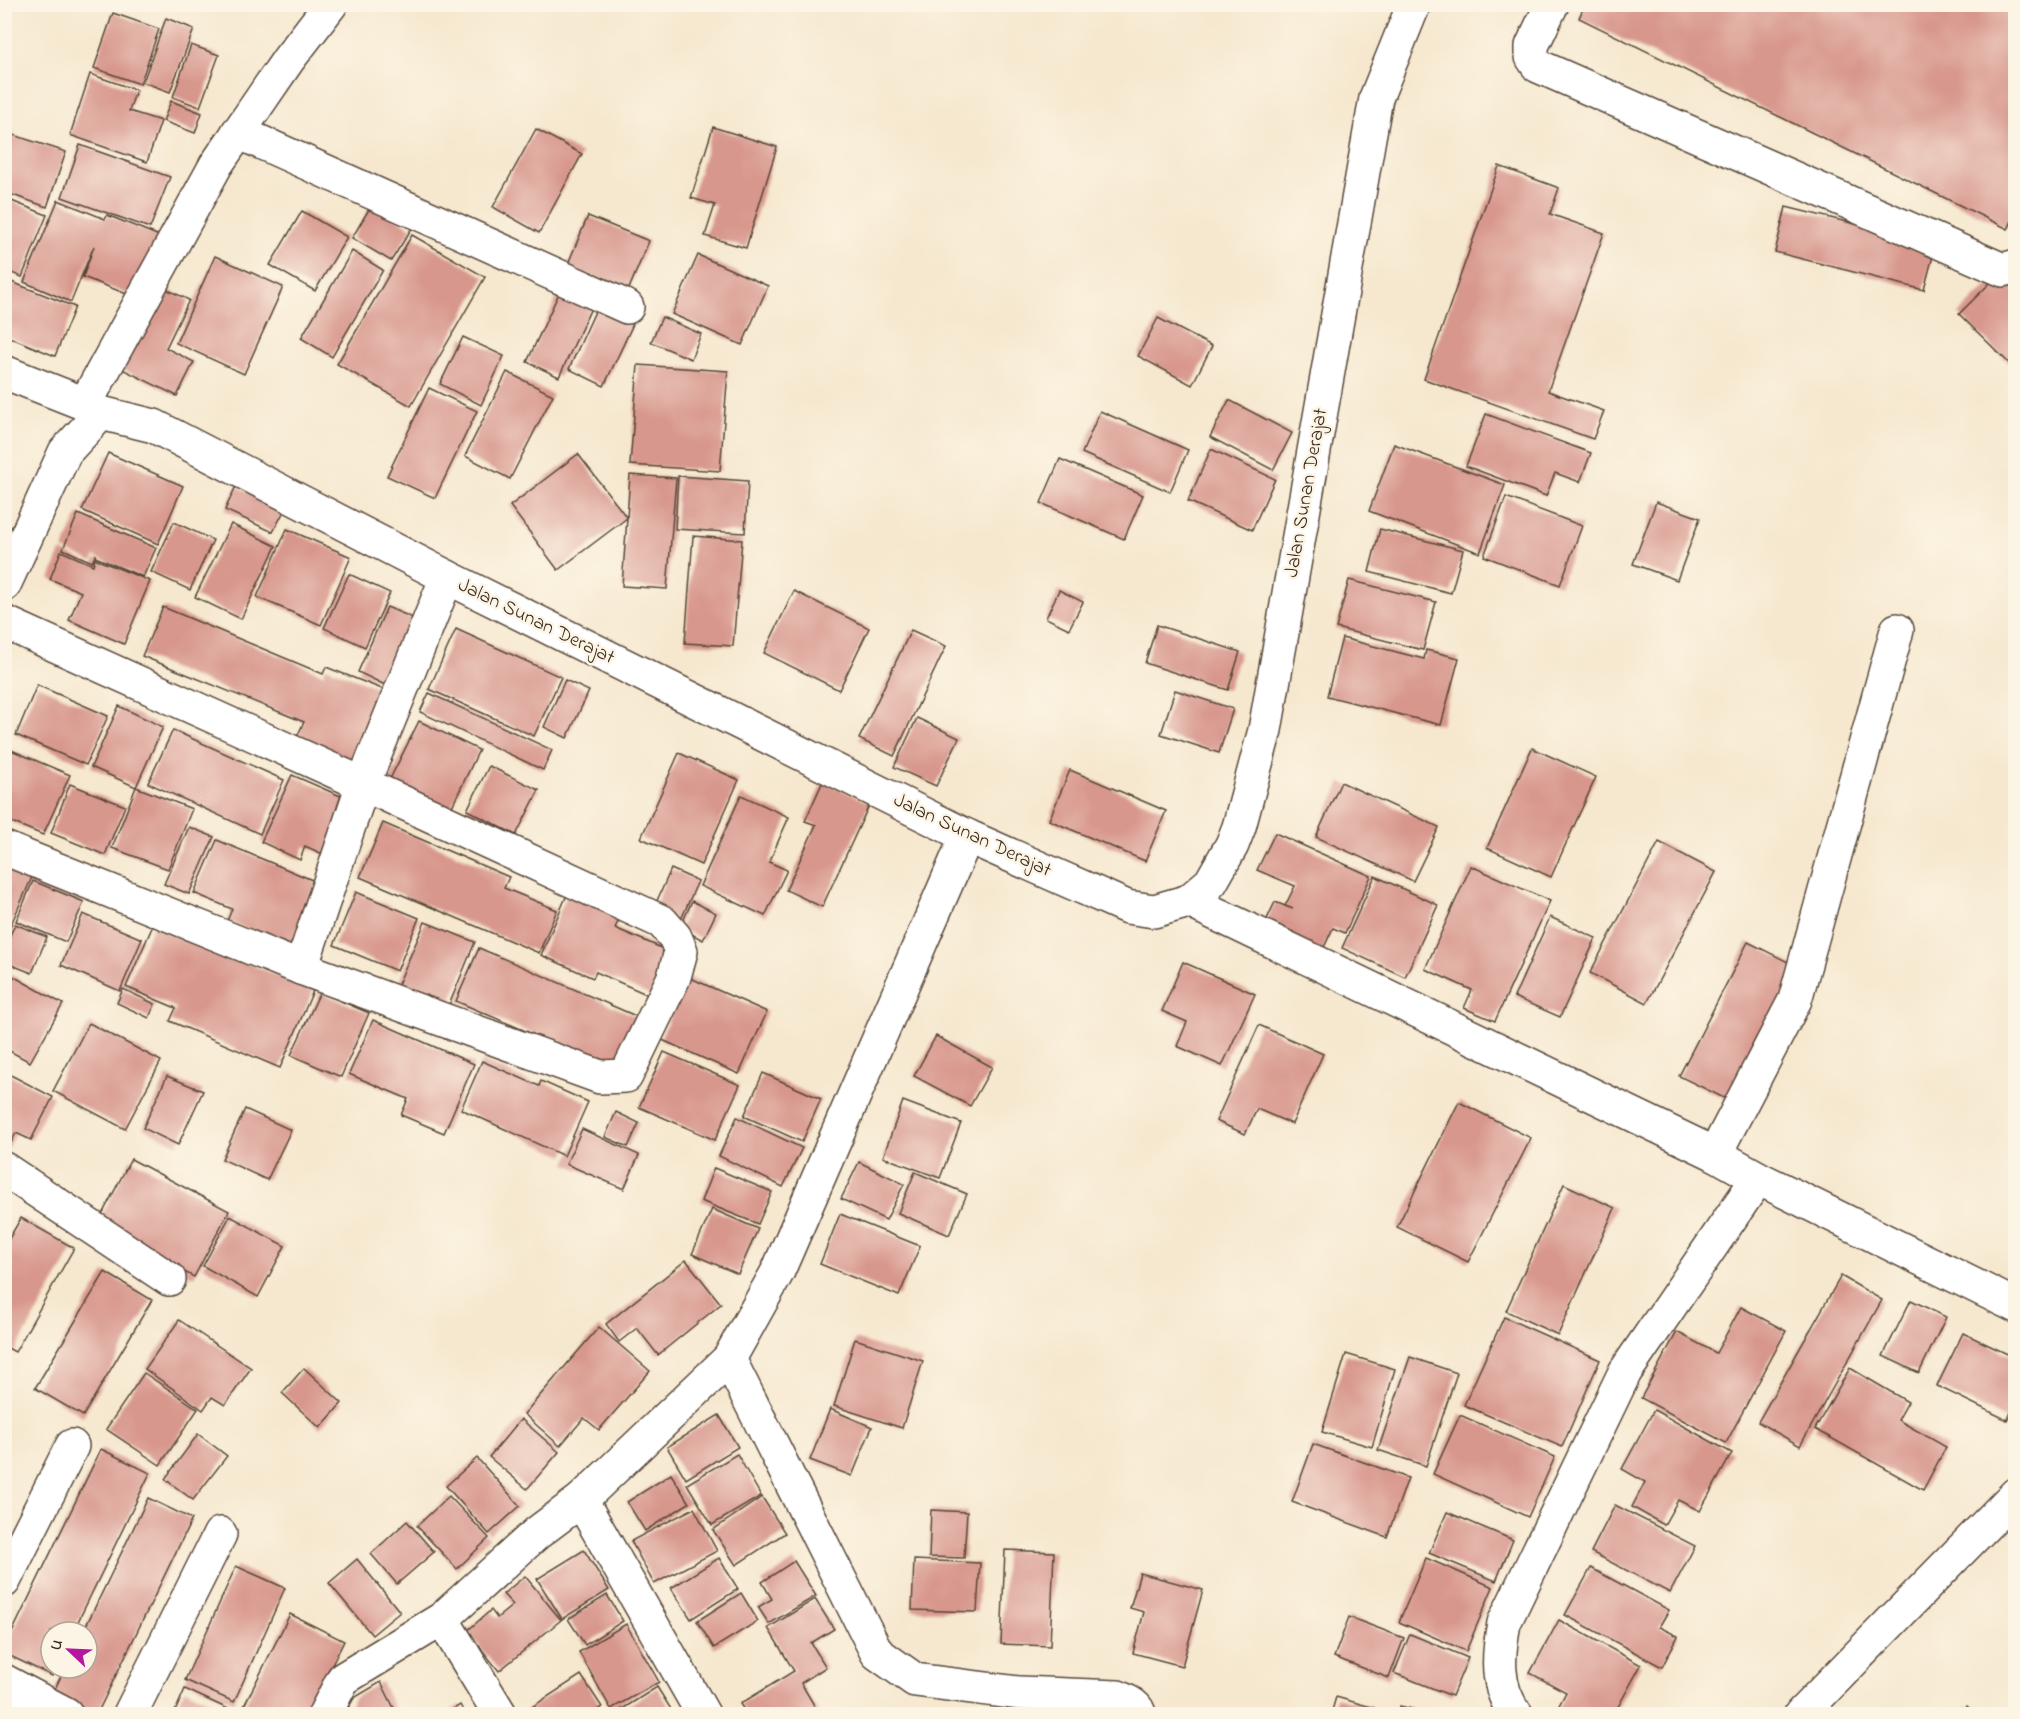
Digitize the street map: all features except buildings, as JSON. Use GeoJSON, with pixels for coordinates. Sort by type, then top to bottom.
{"type":"FeatureCollection","features":[{"type":"Feature","properties":{"kind":"street"},"geometry":{"type":"LineString","coordinates":[[4,585],[65,452],[93,409],[216,165],[288,60],[331,4]]}},
{"type":"Feature","properties":{"kind":"street","name":"Jalan Sunan Derajat"},"geometry":{"type":"LineString","coordinates":[[4,372],[93,409],[154,426],[447,577],[967,836],[1127,907],[1154,911],[1189,901],[1210,882],[1232,845],[1239,827],[1265,730],[1376,98],[1414,4]]}},
{"type":"Feature","properties":{"kind":"street"},"geometry":{"type":"LineString","coordinates":[[1552,4],[1532,45],[1532,57],[1538,66],[2003,270],[2016,266]]}},
{"type":"Feature","properties":{"kind":"street"},"geometry":{"type":"LineString","coordinates":[[238,132],[627,307]]}},
{"type":"Feature","properties":{"kind":"street"},"geometry":{"type":"LineString","coordinates":[[301,969],[363,784],[447,577]]}},
{"type":"Feature","properties":{"kind":"street"},"geometry":{"type":"LineString","coordinates":[[4,622],[662,922],[675,937],[681,951],[674,978],[626,1076],[600,1077],[301,969],[4,848]]}},
{"type":"Feature","properties":{"kind":"street"},"geometry":{"type":"LineString","coordinates":[[1715,1154],[1795,999],[1897,630]]}},
{"type":"Feature","properties":{"kind":"street"},"geometry":{"type":"LineString","coordinates":[[325,1714],[343,1680],[442,1620],[537,1533],[581,1500],[729,1359],[778,1271],[967,836]]}},
{"type":"Feature","properties":{"kind":"street"},"geometry":{"type":"LineString","coordinates":[[1189,901],[1715,1154],[1758,1178],[2016,1306]]}},
{"type":"Feature","properties":{"kind":"street"},"geometry":{"type":"LineString","coordinates":[[4,1169],[169,1279]]}},
{"type":"Feature","properties":{"kind":"street"},"geometry":{"type":"LineString","coordinates":[[1516,1714],[1509,1706],[1502,1689],[1499,1649],[1504,1623],[1625,1372],[1758,1178]]}},
{"type":"Feature","properties":{"kind":"street"},"geometry":{"type":"LineString","coordinates":[[729,1359],[877,1653],[915,1680],[1020,1693],[1118,1697],[1130,1702],[1139,1714]]}},
{"type":"Feature","properties":{"kind":"street"},"geometry":{"type":"LineString","coordinates":[[4,1581],[72,1446]]}},
{"type":"Feature","properties":{"kind":"street"},"geometry":{"type":"LineString","coordinates":[[1801,1714],[2016,1494]]}},
{"type":"Feature","properties":{"kind":"street"},"geometry":{"type":"LineString","coordinates":[[581,1500],[703,1714]]}},
{"type":"Feature","properties":{"kind":"street"},"geometry":{"type":"LineString","coordinates":[[130,1714],[220,1534]]}},
{"type":"Feature","properties":{"kind":"street"},"geometry":{"type":"LineString","coordinates":[[442,1620],[500,1714]]}},
{"type":"Feature","properties":{"kind":"street"},"geometry":{"type":"LineString","coordinates":[[4,1681],[66,1714]]}}]}
